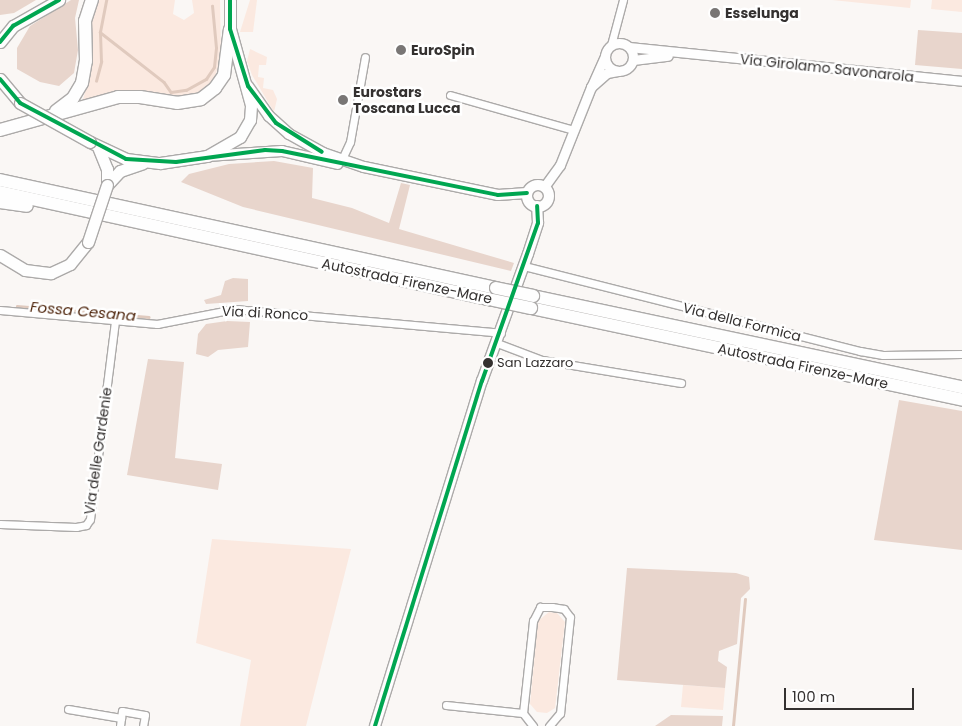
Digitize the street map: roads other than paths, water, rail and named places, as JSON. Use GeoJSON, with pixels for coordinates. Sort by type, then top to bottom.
{"type":"FeatureCollection","features":[{"type":"Feature","properties":{"kind":"highway"},"geometry":{"type":"LineString","coordinates":[[29,123],[67,104],[82,83],[86,60],[86,21],[92,0]]}},
{"type":"Feature","properties":{"kind":"highway"},"geometry":{"type":"LineString","coordinates":[[0,130],[118,97],[140,97],[177,103],[201,99],[215,88],[224,75],[230,29]]}},
{"type":"Feature","properties":{"kind":"highway","name":"Autostrada Firenze-Mare"},"geometry":{"type":"LineString","coordinates":[[0,180],[494,294]]}},
{"type":"Feature","properties":{"kind":"highway","name":"Autostrada Firenze-Mare"},"geometry":{"type":"LineString","coordinates":[[0,192],[83,211],[962,387]]}},
{"type":"Feature","properties":{"kind":"highway"},"geometry":{"type":"LineString","coordinates":[[0,202],[83,211]]}},
{"type":"Feature","properties":{"kind":"highway","name":"Autostrada Firenze-Mare"},"geometry":{"type":"LineString","coordinates":[[532,302],[962,400]]}},
{"type":"Feature","properties":{"kind":"main road"},"geometry":{"type":"LineString","coordinates":[[0,28],[13,26],[59,0]]}},
{"type":"Feature","properties":{"kind":"main road"},"geometry":{"type":"LineString","coordinates":[[207,156],[233,143],[245,131],[251,110],[248,86],[230,29],[230,0]]}},
{"type":"Feature","properties":{"kind":"main road"},"geometry":{"type":"LineString","coordinates":[[0,42],[13,26]]}},
{"type":"Feature","properties":{"kind":"main road"},"geometry":{"type":"LineString","coordinates":[[0,79],[18,102]]}},
{"type":"Feature","properties":{"kind":"main road"},"geometry":{"type":"LineString","coordinates":[[248,86],[269,116],[289,134],[305,145],[364,167]]}},
{"type":"Feature","properties":{"kind":"main road"},"geometry":{"type":"LineString","coordinates":[[0,91],[94,145],[126,159],[147,162],[176,162],[207,156],[282,151],[498,195],[527,193],[534,186],[544,187],[548,199],[537,206],[530,204],[527,193]]}},
{"type":"Feature","properties":{"kind":"main road"},"geometry":{"type":"LineString","coordinates":[[0,255],[25,270],[51,273],[76,260],[88,242],[107,185],[106,164],[94,145]]}},
{"type":"Feature","properties":{"kind":"main road"},"geometry":{"type":"LineString","coordinates":[[107,185],[120,171],[147,162]]}},
{"type":"Feature","properties":{"kind":"main road"},"geometry":{"type":"LineString","coordinates":[[375,726],[461,448],[538,223],[537,206]]}},
{"type":"Feature","properties":{"kind":"street"},"geometry":{"type":"LineString","coordinates":[[544,187],[560,165],[611,45],[623,0]]}},
{"type":"Feature","properties":{"kind":"street"},"geometry":{"type":"LineString","coordinates":[[592,87],[607,73],[627,69],[633,60],[629,47],[622,44],[611,45]]}},
{"type":"Feature","properties":{"kind":"street","name":"Via Girolamo Savonarola"},"geometry":{"type":"LineString","coordinates":[[629,47],[962,82]]}},
{"type":"Feature","properties":{"kind":"street","name":"Via Girolamo Savonarola"},"geometry":{"type":"LineString","coordinates":[[633,60],[693,54]]}},
{"type":"Feature","properties":{"kind":"street"},"geometry":{"type":"LineString","coordinates":[[342,159],[350,142],[365,56]]}},
{"type":"Feature","properties":{"kind":"street"},"geometry":{"type":"LineString","coordinates":[[605,56],[609,67],[618,71]]}},
{"type":"Feature","properties":{"kind":"street"},"geometry":{"type":"LineString","coordinates":[[450,95],[574,130]]}},
{"type":"Feature","properties":{"kind":"street","name":"Via della Formica"},"geometry":{"type":"LineString","coordinates":[[524,266],[860,351],[883,355],[962,354]]}},
{"type":"Feature","properties":{"kind":"street","name":"Via di Ronco"},"geometry":{"type":"LineString","coordinates":[[0,310],[157,324],[234,309],[501,333]]}},
{"type":"Feature","properties":{"kind":"street","name":"Via delle Gardenie"},"geometry":{"type":"LineString","coordinates":[[0,524],[76,527],[90,520],[115,321]]}},
{"type":"Feature","properties":{"kind":"street"},"geometry":{"type":"LineString","coordinates":[[497,343],[542,360],[681,382]]}},
{"type":"Feature","properties":{"kind":"street"},"geometry":{"type":"LineString","coordinates":[[533,726],[523,713],[535,615],[540,607],[564,609],[570,616],[560,713],[549,726]]}},
{"type":"Feature","properties":{"kind":"street"},"geometry":{"type":"LineString","coordinates":[[446,705],[523,713]]}},
{"type":"Feature","properties":{"kind":"street"},"geometry":{"type":"LineString","coordinates":[[68,709],[121,718]]}},
{"type":"Feature","properties":{"kind":"street"},"geometry":{"type":"LineString","coordinates":[[120,726],[122,711],[146,715],[143,726]]}},
{"type":"Feature","properties":{"kind":"waterway"},"geometry":{"type":"LineString","coordinates":[[96,81],[101,62],[100,32],[106,0]]}},
{"type":"Feature","properties":{"kind":"waterway"},"geometry":{"type":"LineString","coordinates":[[100,32],[164,82],[171,92],[186,90],[206,79],[214,67],[216,48],[212,6]]}},
{"type":"Feature","properties":{"kind":"waterway","name":"Fossa Cesana"},"geometry":{"type":"LineString","coordinates":[[17,306],[149,317]]}},
{"type":"Feature","properties":{"kind":"waterway"},"geometry":{"type":"LineString","coordinates":[[733,726],[745,600]]}},
{"type":"Feature","properties":{"kind":"place","name":"Esselunga"},"geometry":{"type":"Point","coordinates":[715,13]}},
{"type":"Feature","properties":{"kind":"place","name":"EuroSpin"},"geometry":{"type":"Point","coordinates":[401,50]}},
{"type":"Feature","properties":{"kind":"place","name":"Eurostars Toscana Lucca"},"geometry":{"type":"Point","coordinates":[343,100]}},
{"type":"Feature","properties":{"kind":"place","name":"San Lazzaro"},"geometry":{"type":"Point","coordinates":[488,363]}}]}
